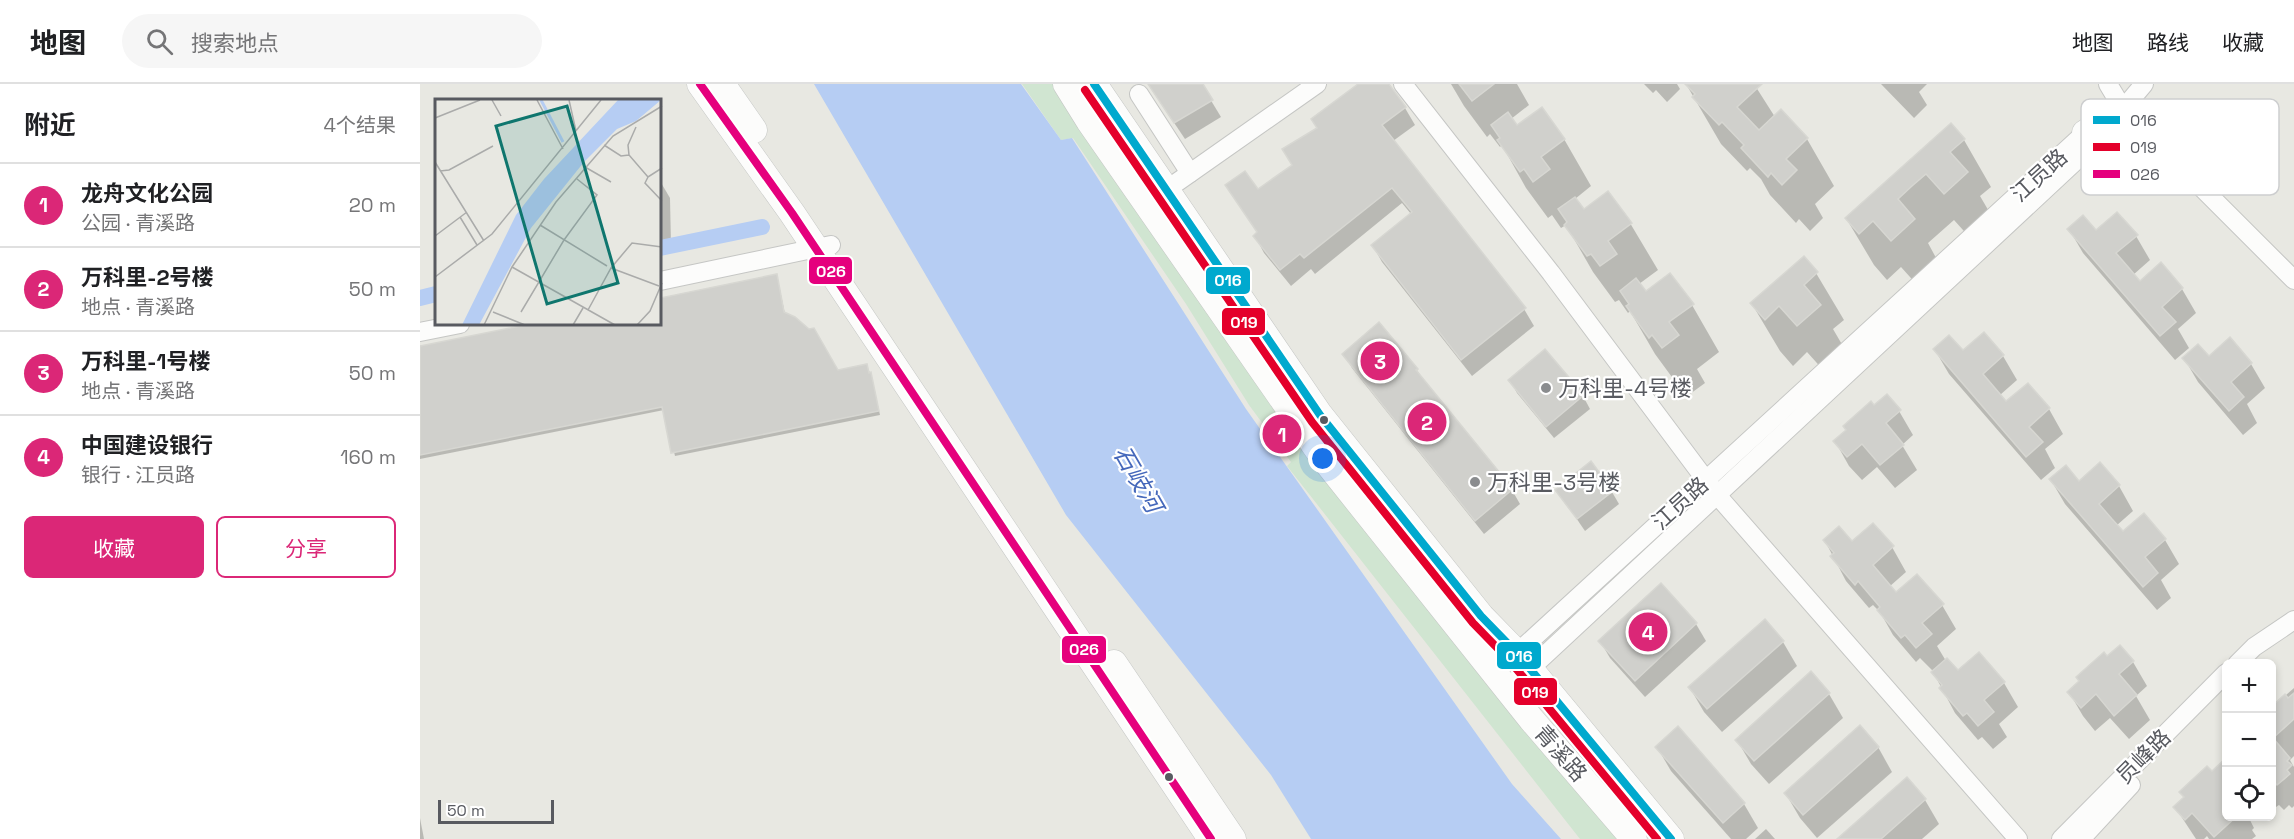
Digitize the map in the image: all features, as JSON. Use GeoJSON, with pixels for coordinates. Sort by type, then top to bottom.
{"type":"FeatureCollection","features":[{"type":"Feature","properties":{"kind":"main road"},"geometry":{"type":"LineString","coordinates":[[700,84],[823,247],[1233,839]]}},
{"type":"Feature","properties":{"kind":"main road"},"geometry":{"type":"LineString","coordinates":[[722,84],[823,247],[1210,839]]}},
{"type":"Feature","properties":{"kind":"main road","name":"青溪路"},"geometry":{"type":"LineString","coordinates":[[1094,84],[1320,415],[1481,616],[1523,661],[1671,839]]}},
{"type":"Feature","properties":{"kind":"main road","name":"青溪路"},"geometry":{"type":"LineString","coordinates":[[1068,85],[1089,122],[1324,459],[1531,719],[1634,839]]}},
{"type":"Feature","properties":{"kind":"street"},"geometry":{"type":"LineString","coordinates":[[1166,190],[1317,84]]}},
{"type":"Feature","properties":{"kind":"street"},"geometry":{"type":"LineString","coordinates":[[1403,84],[1551,273],[1717,495],[2018,839]]}},
{"type":"Feature","properties":{"kind":"street"},"geometry":{"type":"LineString","coordinates":[[2109,84],[2117,99]]}},
{"type":"Feature","properties":{"kind":"street"},"geometry":{"type":"LineString","coordinates":[[2131,99],[2144,84]]}},
{"type":"Feature","properties":{"kind":"street"},"geometry":{"type":"LineString","coordinates":[[1139,94],[1191,173]]}},
{"type":"Feature","properties":{"kind":"street","name":"江员路"},"geometry":{"type":"LineString","coordinates":[[1523,661],[1706,480],[2081,146]]}},
{"type":"Feature","properties":{"kind":"street","name":"江员路"},"geometry":{"type":"LineString","coordinates":[[1500,678],[1523,661],[1717,495],[2081,147]]}},
{"type":"Feature","properties":{"kind":"street"},"geometry":{"type":"LineString","coordinates":[[2210,195],[2294,279]]}},
{"type":"Feature","properties":{"kind":"street"},"geometry":{"type":"LineString","coordinates":[[662,281],[823,247]]}},
{"type":"Feature","properties":{"kind":"street"},"geometry":{"type":"LineString","coordinates":[[420,332],[450,326]]}},
{"type":"Feature","properties":{"kind":"street"},"geometry":{"type":"LineString","coordinates":[[2241,659],[2254,647],[2294,622]]}},
{"type":"Feature","properties":{"kind":"street"},"geometry":{"type":"LineString","coordinates":[[2255,659],[2294,622]]}},
{"type":"Feature","properties":{"kind":"street","name":"员峰路"},"geometry":{"type":"LineString","coordinates":[[2061,839],[2222,678]]}},
{"type":"Feature","properties":{"kind":"street","name":"员峰路"},"geometry":{"type":"LineString","coordinates":[[2081,839],[2192,718],[2222,690]]}},
{"type":"Feature","properties":{"kind":"green space"},"geometry":{"type":"Polygon","coordinates":[[[1022,84],[1058,84],[1619,839],[1580,839],[1287,466],[1291,462],[1249,405],[1186,304],[1073,138],[1061,140],[1022,84]]]}},
{"type":"Feature","properties":{"kind":"water","name":"石岐河"},"geometry":{"type":"Polygon","coordinates":[[[814,84],[1021,84],[1061,140],[1072,138],[1246,409],[1512,784],[1561,839],[1311,839],[1271,775],[1066,515],[814,84]]]}},
{"type":"Feature","properties":{"kind":"building"},"geometry":{"type":"Polygon","coordinates":[[[1148,84],[1203,84],[1213,100],[1174,123],[1148,84]]]}},
{"type":"Feature","properties":{"kind":"building"},"geometry":{"type":"Polygon","coordinates":[[[1358,84],[1389,84],[1406,107],[1382,125],[1526,308],[1461,360],[1371,245],[1412,212],[1392,188],[1304,258],[1300,254],[1280,270],[1253,236],[1257,232],[1225,185],[1245,171],[1258,189],[1292,165],[1282,149],[1317,128],[1311,119],[1358,84]]]}},
{"type":"Feature","properties":{"kind":"building"},"geometry":{"type":"Polygon","coordinates":[[[1459,84],[1494,84],[1472,101],[1459,84]]]}},
{"type":"Feature","properties":{"kind":"building"},"geometry":{"type":"Polygon","coordinates":[[[1685,84],[1762,84],[1737,107],[1759,130],[1781,109],[1808,138],[1786,159],[1797,170],[1782,185],[1771,173],[1768,177],[1741,148],[1744,145],[1722,122],[1719,125],[1692,97],[1695,94],[1685,84]]]}},
{"type":"Feature","properties":{"kind":"building"},"geometry":{"type":"Polygon","coordinates":[[[1542,107],[1565,139],[1541,157],[1550,169],[1533,182],[1524,169],[1520,172],[1497,140],[1500,138],[1491,125],[1508,112],[1517,125],[1542,107]]]}},
{"type":"Feature","properties":{"kind":"building"},"geometry":{"type":"Polygon","coordinates":[[[1951,123],[1965,139],[1950,152],[1968,172],[1944,194],[1926,174],[1912,186],[1898,199],[1915,219],[1891,241],[1873,221],[1859,234],[1845,218],[1951,123]]]}},
{"type":"Feature","properties":{"kind":"building"},"geometry":{"type":"Polygon","coordinates":[[[1608,191],[1632,223],[1608,241],[1617,254],[1600,266],[1591,254],[1587,256],[1564,225],[1567,222],[1558,209],[1575,197],[1584,209],[1608,191]]]}},
{"type":"Feature","properties":{"kind":"building"},"geometry":{"type":"Polygon","coordinates":[[[2117,212],[2138,235],[2116,253],[2140,281],[2161,262],[2183,288],[2162,307],[2176,322],[2160,336],[2067,229],[2083,215],[2096,230],[2117,212]]]}},
{"type":"Feature","properties":{"kind":"building"},"geometry":{"type":"Polygon","coordinates":[[[1804,256],[1818,272],[1804,285],[1821,305],[1797,326],[1779,306],[1765,320],[1750,303],[1804,256]]]}},
{"type":"Feature","properties":{"kind":"building"},"geometry":{"type":"Polygon","coordinates":[[[1670,273],[1694,304],[1669,322],[1679,335],[1662,348],[1652,335],[1649,338],[1626,306],[1629,304],[1620,291],[1636,278],[1646,291],[1670,273]]]}},
{"type":"Feature","properties":{"kind":"building"},"geometry":{"type":"Polygon","coordinates":[[[777,274],[784,312],[795,317],[809,329],[814,328],[838,370],[867,364],[869,373],[871,372],[879,411],[671,453],[662,407],[420,455],[420,346],[520,326],[662,326],[662,298],[777,274]]]}},
{"type":"Feature","properties":{"kind":"building"},"geometry":{"type":"Polygon","coordinates":[[[1379,322],[1513,489],[1475,521],[1342,354],[1379,322]]]}},
{"type":"Feature","properties":{"kind":"building"},"geometry":{"type":"Polygon","coordinates":[[[1984,332],[2004,355],[1983,374],[2006,401],[2028,383],[2050,408],[2029,427],[2043,442],[2026,457],[1933,349],[1949,335],[1963,350],[1984,332]]]}},
{"type":"Feature","properties":{"kind":"building"},"geometry":{"type":"Polygon","coordinates":[[[2230,337],[2252,363],[2231,382],[2244,397],[2229,411],[2182,358],[2198,344],[2209,356],[2230,337]]]}},
{"type":"Feature","properties":{"kind":"building","name":"万科里-4号楼"},"geometry":{"type":"Polygon","coordinates":[[[1545,349],[1584,395],[1546,427],[1508,380],[1545,349]]]}},
{"type":"Feature","properties":{"kind":"building"},"geometry":{"type":"Polygon","coordinates":[[[1887,394],[1901,410],[1886,423],[1904,445],[1880,465],[1862,444],[1847,457],[1833,441],[1846,430],[1843,426],[1871,401],[1874,405],[1887,394]]]}},
{"type":"Feature","properties":{"kind":"building"},"geometry":{"type":"Polygon","coordinates":[[[1591,461],[1613,491],[1577,519],[1555,490],[1591,461]]]}},
{"type":"Feature","properties":{"kind":"building"},"geometry":{"type":"Polygon","coordinates":[[[2100,462],[2120,485],[2099,504],[2123,531],[2144,513],[2166,539],[2145,557],[2158,573],[2143,587],[2049,479],[2066,465],[2079,481],[2100,462]]]}},
{"type":"Feature","properties":{"kind":"building"},"geometry":{"type":"Polygon","coordinates":[[[1873,523],[1894,546],[1873,565],[1896,592],[1917,574],[1944,604],[1922,623],[1932,634],[1916,648],[1905,635],[1901,638],[1877,610],[1880,607],[1858,581],[1855,585],[1830,556],[1834,553],[1823,540],[1839,526],[1852,541],[1873,523]]]}},
{"type":"Feature","properties":{"kind":"building"},"geometry":{"type":"Polygon","coordinates":[[[1661,583],[1697,623],[1635,681],[1598,641],[1661,583]]]}},
{"type":"Feature","properties":{"kind":"building"},"geometry":{"type":"Polygon","coordinates":[[[1765,619],[1784,641],[1707,709],[1688,687],[1765,619]]]}},
{"type":"Feature","properties":{"kind":"building"},"geometry":{"type":"Polygon","coordinates":[[[2120,645],[2134,661],[2119,674],[2137,695],[2114,716],[2096,694],[2081,708],[2067,692],[2079,681],[2076,677],[2104,652],[2107,656],[2120,645]]]}},
{"type":"Feature","properties":{"kind":"building"},"geometry":{"type":"Polygon","coordinates":[[[1979,652],[2005,682],[1984,700],[1994,712],[1978,726],[1967,713],[1963,716],[1939,688],[1942,685],[1931,672],[1947,658],[1958,670],[1979,652]]]}},
{"type":"Feature","properties":{"kind":"building"},"geometry":{"type":"Polygon","coordinates":[[[1811,671],[1830,693],[1754,761],[1735,740],[1811,671]]]}},
{"type":"Feature","properties":{"kind":"building"},"geometry":{"type":"Polygon","coordinates":[[[2294,693],[2294,719],[2276,735],[2276,702],[2285,694],[2288,698],[2294,693]]]}},
{"type":"Feature","properties":{"kind":"building"},"geometry":{"type":"Polygon","coordinates":[[[1860,725],[1879,747],[1803,815],[1784,793],[1860,725]]]}},
{"type":"Feature","properties":{"kind":"building"},"geometry":{"type":"Polygon","coordinates":[[[1678,726],[1745,803],[1723,823],[1655,747],[1678,726]]]}},
{"type":"Feature","properties":{"kind":"building"},"geometry":{"type":"Polygon","coordinates":[[[2276,742],[2290,758],[2287,761],[2292,765],[2287,770],[2290,774],[2277,785],[2276,742]]]}},
{"type":"Feature","properties":{"kind":"building"},"geometry":{"type":"Polygon","coordinates":[[[2222,762],[2222,821],[2232,821],[2214,837],[2192,813],[2185,820],[2173,807],[2184,797],[2179,792],[2207,766],[2212,771],[2222,762]]]}},
{"type":"Feature","properties":{"kind":"building"},"geometry":{"type":"Polygon","coordinates":[[[1907,777],[1926,799],[1881,839],[1837,839],[1907,777]]]}},
{"type":"Feature","properties":{"kind":"waterway"},"geometry":{"type":"LineString","coordinates":[[662,248],[762,227]]}},
{"type":"Feature","properties":{"kind":"waterway"},"geometry":{"type":"LineString","coordinates":[[420,298],[435,294]]}},
{"type":"Feature","properties":{"kind":"transit line","name":"026"},"geometry":{"type":"LineString","coordinates":[[700,84],[792,213],[1211,839]]}},
{"type":"Feature","properties":{"kind":"transit line","name":"016"},"geometry":{"type":"LineString","coordinates":[[1094,84],[1320,415],[1481,616],[1517,653],[1671,839]]}},
{"type":"Feature","properties":{"kind":"transit line","name":"019"},"geometry":{"type":"LineString","coordinates":[[1085,90],[1312,422],[1473,623],[1509,660],[1657,839]]}},
{"type":"Feature","properties":{"kind":"place","name":"万科里-1号楼"},"geometry":{"type":"Point","coordinates":[1380,361]}},
{"type":"Feature","properties":{"kind":"place","name":"万科里-4号楼"},"geometry":{"type":"Point","coordinates":[1546,388]}},
{"type":"Feature","properties":{"kind":"place","name":"万科里-2号楼"},"geometry":{"type":"Point","coordinates":[1427,422]}},
{"type":"Feature","properties":{"kind":"place","name":"龙舟文化公园"},"geometry":{"type":"Point","coordinates":[1282,434]}},
{"type":"Feature","properties":{"kind":"place","name":"万科里-3号楼"},"geometry":{"type":"Point","coordinates":[1475,482]}},
{"type":"Feature","properties":{"kind":"place","name":"中国建设银行"},"geometry":{"type":"Point","coordinates":[1648,632]}}]}
